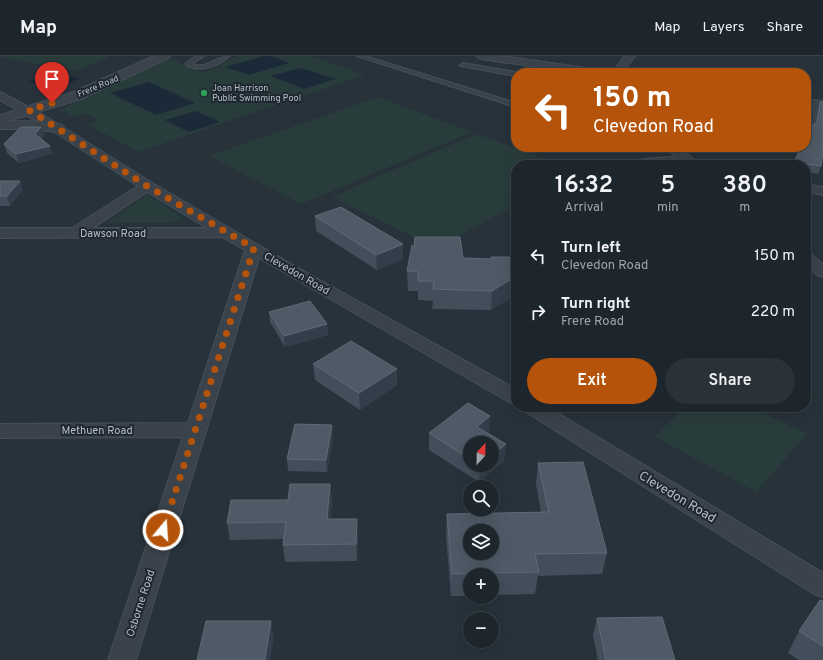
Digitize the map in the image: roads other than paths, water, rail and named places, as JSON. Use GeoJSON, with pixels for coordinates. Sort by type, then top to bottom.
{"type":"FeatureCollection","features":[{"type":"Feature","properties":{"kind":"street","name":"Frere Road"},"geometry":{"type":"LineString","coordinates":[[11,114],[76,96],[164,56]]}},
{"type":"Feature","properties":{"kind":"street"},"geometry":{"type":"LineString","coordinates":[[481,56],[560,68]]}},
{"type":"Feature","properties":{"kind":"street"},"geometry":{"type":"LineString","coordinates":[[621,68],[630,56]]}},
{"type":"Feature","properties":{"kind":"street","name":"Clevedon Road"},"geometry":{"type":"LineString","coordinates":[[0,95],[11,114],[57,128],[147,186],[511,394]]}},
{"type":"Feature","properties":{"kind":"street"},"geometry":{"type":"LineString","coordinates":[[0,125],[29,125],[57,128]]}},
{"type":"Feature","properties":{"kind":"street"},"geometry":{"type":"LineString","coordinates":[[677,152],[686,160]]}},
{"type":"Feature","properties":{"kind":"street"},"geometry":{"type":"LineString","coordinates":[[75,233],[147,186]]}},
{"type":"Feature","properties":{"kind":"street"},"geometry":{"type":"LineString","coordinates":[[811,189],[823,191]]}},
{"type":"Feature","properties":{"kind":"street","name":"Dawson Road"},"geometry":{"type":"LineString","coordinates":[[0,233],[227,232]]}},
{"type":"Feature","properties":{"kind":"street","name":"Osborne Road"},"geometry":{"type":"LineString","coordinates":[[122,660],[194,430],[254,248]]}},
{"type":"Feature","properties":{"kind":"street"},"geometry":{"type":"LineString","coordinates":[[811,262],[823,272]]}},
{"type":"Feature","properties":{"kind":"street","name":"Clevedon Road"},"geometry":{"type":"LineString","coordinates":[[541,412],[823,586]]}},
{"type":"Feature","properties":{"kind":"street","name":"Methuen Road"},"geometry":{"type":"LineString","coordinates":[[0,431],[194,430]]}},
{"type":"Feature","properties":{"kind":"lane"},"geometry":{"type":"LineString","coordinates":[[201,56],[188,64],[203,67],[227,56]]}},
{"type":"Feature","properties":{"kind":"lane"},"geometry":{"type":"LineString","coordinates":[[360,56],[511,103]]}},
{"type":"Feature","properties":{"kind":"lane"},"geometry":{"type":"LineString","coordinates":[[462,65],[511,73]]}},
{"type":"Feature","properties":{"kind":"lane"},"geometry":{"type":"LineString","coordinates":[[811,123],[814,103]]}},
{"type":"Feature","properties":{"kind":"water"},"geometry":{"type":"Polygon","coordinates":[[[264,56],[271,56],[289,63],[249,75],[225,67],[264,56]]]}},
{"type":"Feature","properties":{"kind":"water"},"geometry":{"type":"Polygon","coordinates":[[[301,68],[335,79],[304,89],[270,76],[301,68]]]}},
{"type":"Feature","properties":{"kind":"water"},"geometry":{"type":"Polygon","coordinates":[[[52,73],[81,78],[57,88],[28,82],[52,73]]]}},
{"type":"Feature","properties":{"kind":"water"},"geometry":{"type":"Polygon","coordinates":[[[149,82],[195,103],[156,115],[110,93],[149,82]]]}},
{"type":"Feature","properties":{"kind":"water"},"geometry":{"type":"Polygon","coordinates":[[[196,111],[220,122],[189,132],[165,120],[196,111]]]}},
{"type":"Feature","properties":{"kind":"place","name":"Joan Harrison Public Swimming Pool"},"geometry":{"type":"Point","coordinates":[204,93]}}]}
